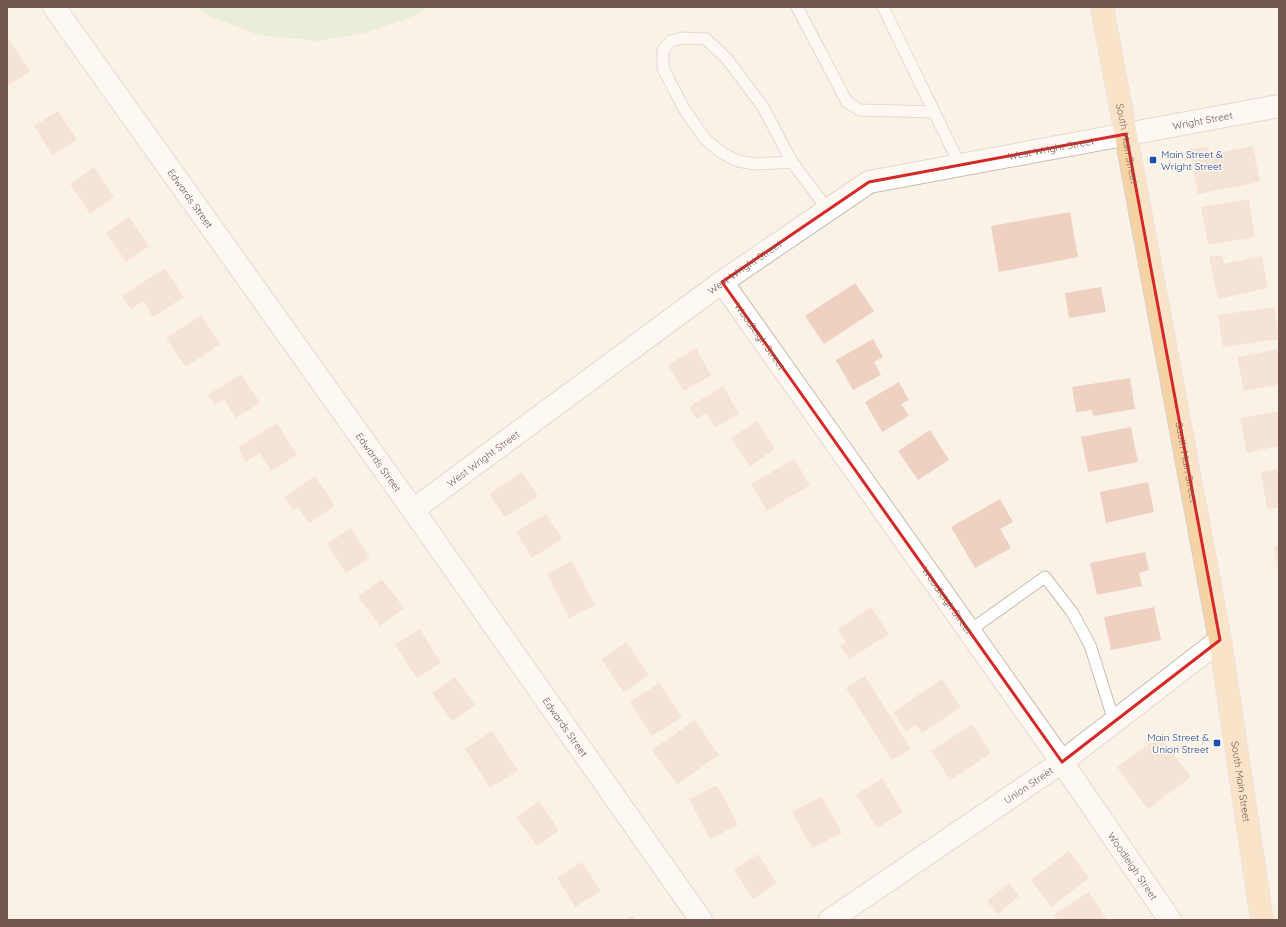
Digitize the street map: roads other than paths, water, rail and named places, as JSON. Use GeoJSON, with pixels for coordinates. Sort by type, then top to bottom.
{"type":"FeatureCollection","features":[{"type":"Feature","properties":{"kind":"main road","name":"South Main Street"},"geometry":{"type":"LineString","coordinates":[[1102,7],[1220,640],[1262,920]]}},
{"type":"Feature","properties":{"kind":"street","name":"Edwards Street"},"geometry":{"type":"LineString","coordinates":[[54,7],[413,510],[701,920]]}},
{"type":"Feature","properties":{"kind":"street","name":"Wright Street"},"geometry":{"type":"LineString","coordinates":[[1126,134],[1279,106]]}},
{"type":"Feature","properties":{"kind":"street","name":"West Wright Street"},"geometry":{"type":"LineString","coordinates":[[413,510],[722,282],[869,182],[1126,134]]}},
{"type":"Feature","properties":{"kind":"street","name":"Woodleigh Street"},"geometry":{"type":"LineString","coordinates":[[722,282],[1062,762],[1170,920]]}},
{"type":"Feature","properties":{"kind":"street","name":"Union Street"},"geometry":{"type":"LineString","coordinates":[[830,920],[1062,762],[1220,640]]}},
{"type":"Feature","properties":{"kind":"lane"},"geometry":{"type":"LineString","coordinates":[[797,7],[847,102],[860,110],[934,112]]}},
{"type":"Feature","properties":{"kind":"lane"},"geometry":{"type":"LineString","coordinates":[[883,7],[960,165]]}},
{"type":"Feature","properties":{"kind":"lane"},"geometry":{"type":"LineString","coordinates":[[792,162],[755,164],[738,160],[722,153],[706,139],[684,109],[663,68],[663,50],[671,41],[683,38],[706,39],[727,59],[763,107],[792,162],[828,210]]}},
{"type":"Feature","properties":{"kind":"lane"},"geometry":{"type":"LineString","coordinates":[[968,631],[1045,578],[1072,612],[1090,645],[1114,722]]}},
{"type":"Feature","properties":{"kind":"place","name":"Main Street & Wright Street"},"geometry":{"type":"Point","coordinates":[1153,160]}},
{"type":"Feature","properties":{"kind":"place","name":"Main Street & Union Street"},"geometry":{"type":"Point","coordinates":[1217,743]}}]}
